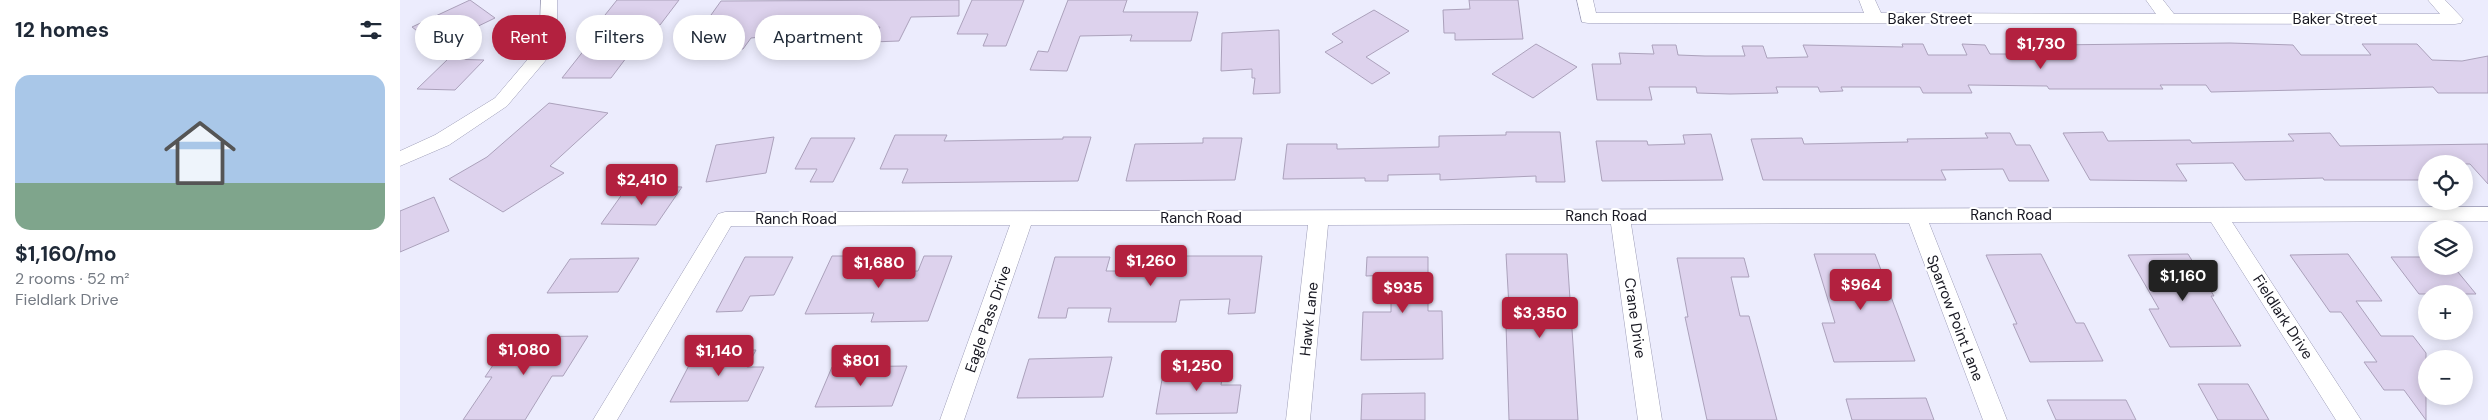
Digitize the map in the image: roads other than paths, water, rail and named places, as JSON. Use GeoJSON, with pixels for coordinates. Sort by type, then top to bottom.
{"type":"FeatureCollection","features":[{"type":"Feature","properties":{"kind":"street"},"geometry":{"type":"LineString","coordinates":[[400,159],[442,140],[501,102],[548,47],[548,0]]}},
{"type":"Feature","properties":{"kind":"street","name":"Baker Street"},"geometry":{"type":"LineString","coordinates":[[1586,0],[1588,18],[2455,19],[2436,0]]}},
{"type":"Feature","properties":{"kind":"street"},"geometry":{"type":"LineString","coordinates":[[1868,0],[1875,19]]}},
{"type":"Feature","properties":{"kind":"street"},"geometry":{"type":"LineString","coordinates":[[2154,0],[2169,19]]}},
{"type":"Feature","properties":{"kind":"street","name":"Fieldlark Drive"},"geometry":{"type":"LineString","coordinates":[[2217,214],[2350,420]]}},
{"type":"Feature","properties":{"kind":"street","name":"Ranch Road"},"geometry":{"type":"LineString","coordinates":[[606,420],[725,219],[2488,214]]}},
{"type":"Feature","properties":{"kind":"street","name":"Sparrow Point Lane"},"geometry":{"type":"LineString","coordinates":[[1916,215],[1995,420]]}},
{"type":"Feature","properties":{"kind":"street","name":"Crane Drive"},"geometry":{"type":"LineString","coordinates":[[1620,216],[1650,420]]}},
{"type":"Feature","properties":{"kind":"street","name":"Hawk Lane"},"geometry":{"type":"LineString","coordinates":[[1298,420],[1319,217]]}},
{"type":"Feature","properties":{"kind":"street","name":"Eagle Pass Drive"},"geometry":{"type":"LineString","coordinates":[[952,420],[1023,218]]}}]}
